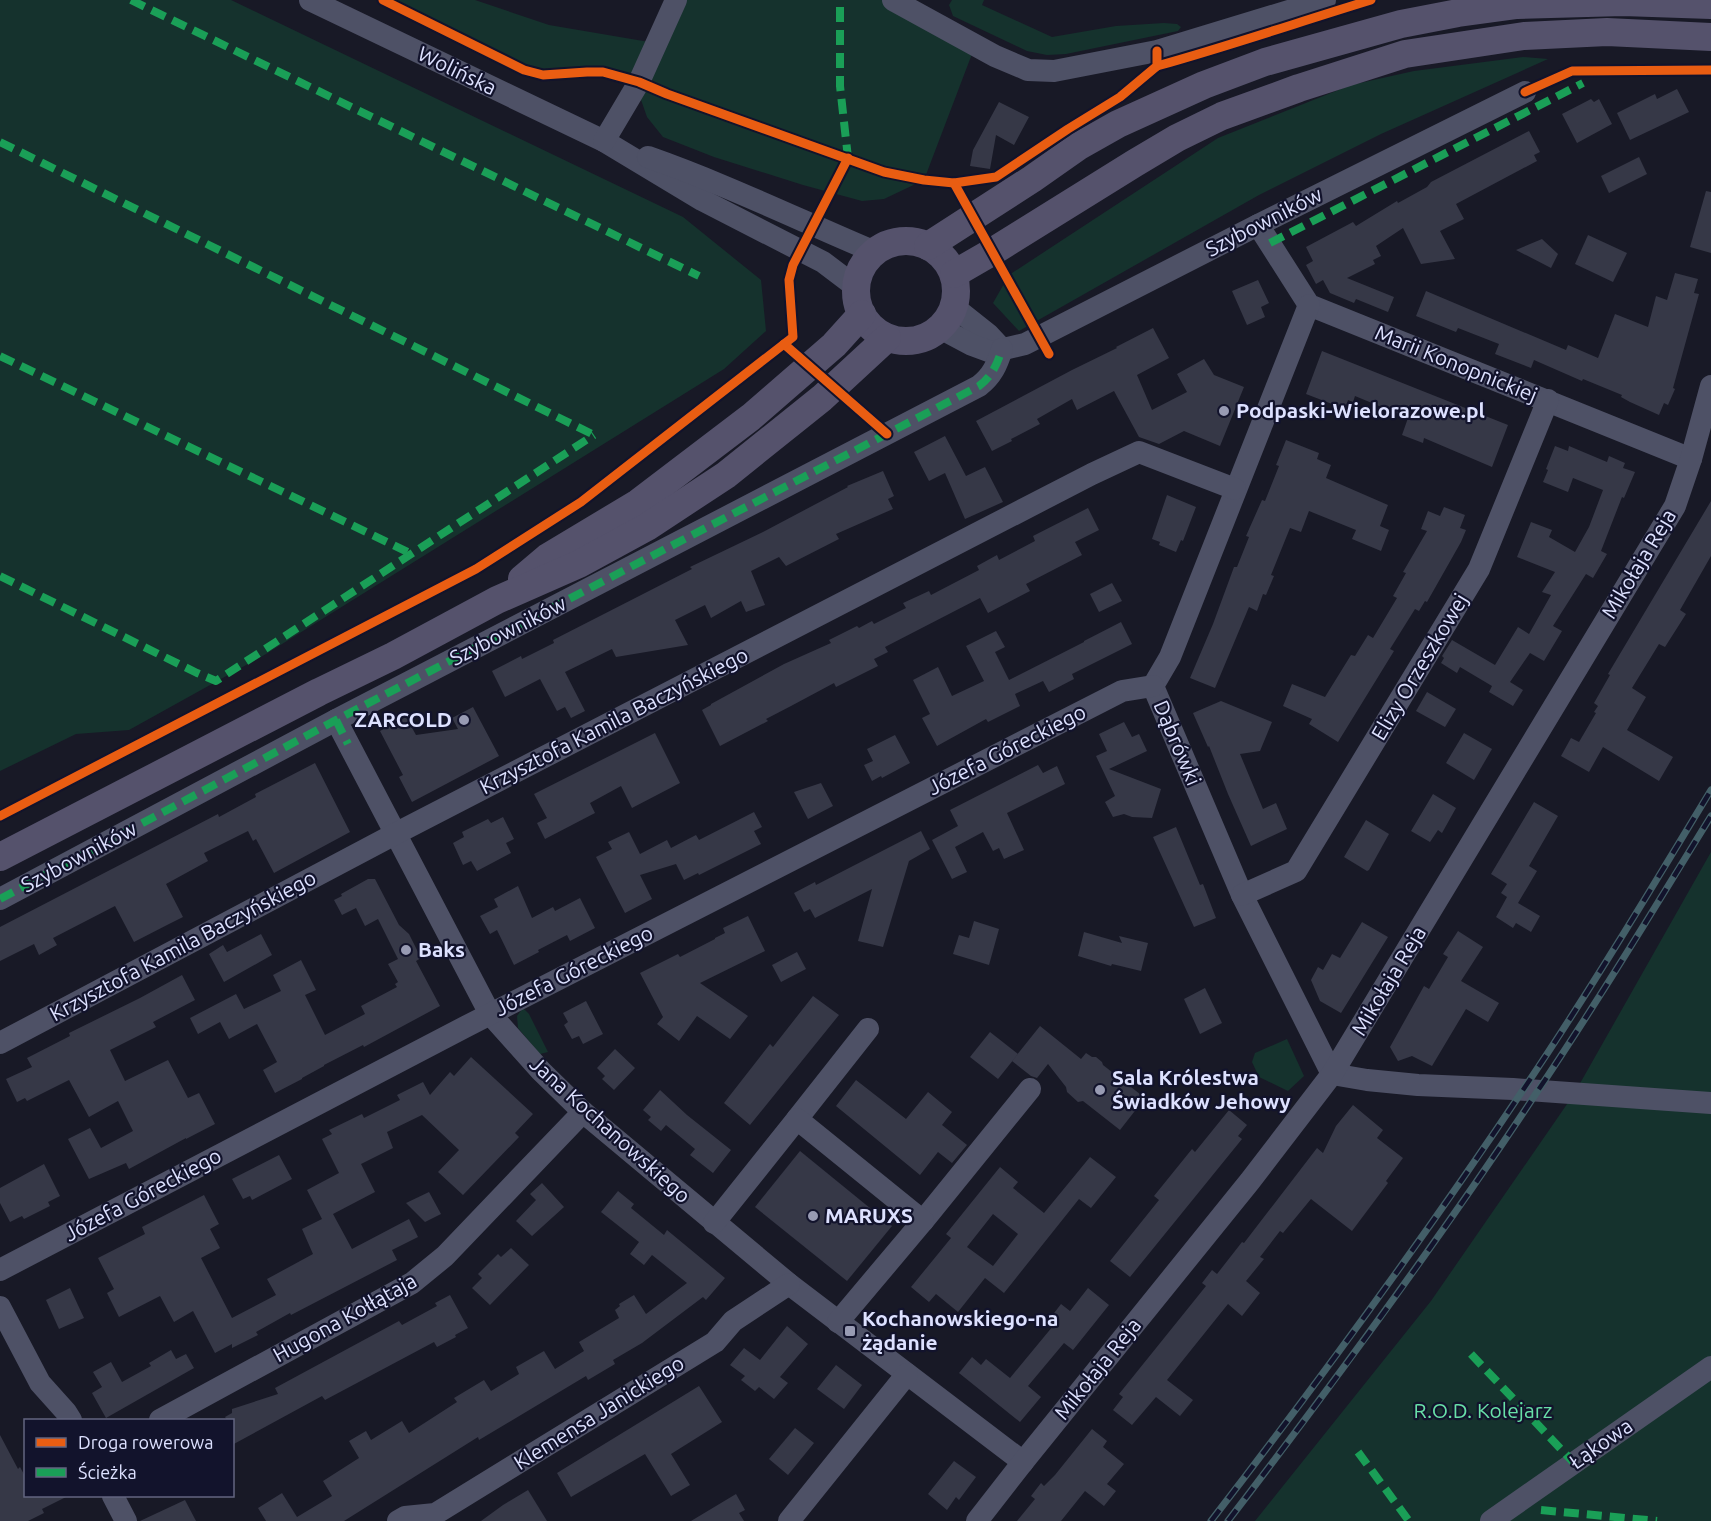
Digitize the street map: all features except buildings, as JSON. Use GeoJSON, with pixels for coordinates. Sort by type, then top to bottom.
{"type":"FeatureCollection","features":[{"type":"Feature","properties":{"kind":"main road"},"geometry":{"type":"LineString","coordinates":[[928,246],[1079,146],[1118,124],[1204,85],[1265,62],[1401,24],[1518,4],[1623,2],[1711,5]]}},
{"type":"Feature","properties":{"kind":"main road"},"geometry":{"type":"LineString","coordinates":[[954,274],[1177,138],[1222,116],[1299,88],[1406,54],[1524,36],[1607,32],[1711,37]]}},
{"type":"Feature","properties":{"kind":"main road"},"geometry":{"type":"LineString","coordinates":[[914,242],[928,246],[939,253],[954,274],[957,291],[947,318],[929,336],[915,341],[887,338],[877,332],[868,324],[857,301],[856,287],[859,273],[875,252],[887,245],[914,242]]}},
{"type":"Feature","properties":{"kind":"main road","name":"Szybowników"},"geometry":{"type":"LineString","coordinates":[[497,600],[549,557],[638,503],[751,417],[834,345],[862,314]]}},
{"type":"Feature","properties":{"kind":"main road","name":"Szybowników"},"geometry":{"type":"LineString","coordinates":[[0,857],[393,656],[497,600],[579,564],[646,527],[726,475],[846,378],[887,338]]}},
{"type":"Feature","properties":{"kind":"street"},"geometry":{"type":"LineString","coordinates":[[604,141],[639,82],[676,0]]}},
{"type":"Feature","properties":{"kind":"street"},"geometry":{"type":"LineString","coordinates":[[893,0],[994,56],[1028,70],[1054,71],[1157,51],[1325,0]]}},
{"type":"Feature","properties":{"kind":"street","name":"Wolińska"},"geometry":{"type":"LineString","coordinates":[[318,2],[604,141],[702,200],[823,262],[856,287]]}},
{"type":"Feature","properties":{"kind":"street","name":"Szybowników"},"geometry":{"type":"LineString","coordinates":[[947,318],[972,345],[992,352],[1024,344],[1525,92]]}},
{"type":"Feature","properties":{"kind":"street","name":"Wolińska"},"geometry":{"type":"LineString","coordinates":[[604,141],[764,202],[875,252]]}},
{"type":"Feature","properties":{"kind":"street"},"geometry":{"type":"LineString","coordinates":[[1258,225],[1309,305]]}},
{"type":"Feature","properties":{"kind":"street","name":"Marii Konopnickiej"},"geometry":{"type":"LineString","coordinates":[[1309,305],[1691,459]]}},
{"type":"Feature","properties":{"kind":"street","name":"Dąbrówki"},"geometry":{"type":"LineString","coordinates":[[1309,305],[1170,657],[1153,686],[1242,895],[1332,1074]]}},
{"type":"Feature","properties":{"kind":"street","name":"Szybowników"},"geometry":{"type":"LineString","coordinates":[[0,899],[336,720],[979,386],[990,377],[1002,349]]}},
{"type":"Feature","properties":{"kind":"street","name":"Mikołaja Reja"},"geometry":{"type":"LineString","coordinates":[[977,1521],[1251,1181],[1332,1074],[1675,506],[1691,459],[1711,386]]}},
{"type":"Feature","properties":{"kind":"street","name":"Elizy Orzeszkowej"},"geometry":{"type":"LineString","coordinates":[[1242,895],[1296,871],[1479,569],[1548,400]]}},
{"type":"Feature","properties":{"kind":"street","name":"Krzysztofa Kamila Baczyńskiego"},"geometry":{"type":"LineString","coordinates":[[0,1043],[395,834],[1092,474],[1139,452],[1236,489]]}},
{"type":"Feature","properties":{"kind":"street","name":"Józefa Góreckiego"},"geometry":{"type":"LineString","coordinates":[[0,1270],[490,1014],[1122,691],[1153,686]]}},
{"type":"Feature","properties":{"kind":"street","name":"Jana Kochanowskiego"},"geometry":{"type":"LineString","coordinates":[[336,720],[490,1014],[541,1071],[583,1112],[789,1284],[1023,1462]]}},
{"type":"Feature","properties":{"kind":"street"},"geometry":{"type":"LineString","coordinates":[[714,1223],[867,1029]]}},
{"type":"Feature","properties":{"kind":"street"},"geometry":{"type":"LineString","coordinates":[[1332,1074],[1418,1085],[1513,1089],[1711,1103]]}},
{"type":"Feature","properties":{"kind":"street"},"geometry":{"type":"LineString","coordinates":[[838,1322],[1030,1089]]}},
{"type":"Feature","properties":{"kind":"street","name":"Hugona Kołłątaja"},"geometry":{"type":"LineString","coordinates":[[162,1419],[412,1283],[445,1256],[583,1112]]}},
{"type":"Feature","properties":{"kind":"street"},"geometry":{"type":"LineString","coordinates":[[797,1119],[923,1221]]}},
{"type":"Feature","properties":{"kind":"street","name":"Klemensa Janickiego"},"geometry":{"type":"LineString","coordinates":[[398,1521],[405,1517],[435,1514],[715,1342],[733,1322],[789,1284]]}},
{"type":"Feature","properties":{"kind":"street"},"geometry":{"type":"LineString","coordinates":[[0,1307],[40,1383],[70,1419]]}},
{"type":"Feature","properties":{"kind":"street","name":"Łąkowa"},"geometry":{"type":"LineString","coordinates":[[1491,1521],[1711,1367]]}},
{"type":"Feature","properties":{"kind":"street"},"geometry":{"type":"LineString","coordinates":[[789,1521],[907,1374]]}},
{"type":"Feature","properties":{"kind":"street"},"geometry":{"type":"LineString","coordinates":[[114,1497],[126,1521]]}},
{"type":"Feature","properties":{"kind":"green space"},"geometry":{"type":"Polygon","coordinates":[[[0,0],[231,0],[683,217],[761,280],[766,331],[724,369],[266,654],[129,730],[76,734],[0,771],[0,0]]]}},
{"type":"Feature","properties":{"kind":"green space"},"geometry":{"type":"Polygon","coordinates":[[[383,0],[475,0],[549,25],[655,43],[676,0],[893,0],[975,46],[924,180],[884,199],[862,201],[714,157],[663,137],[647,117],[640,97],[639,82],[603,72],[543,75],[524,70],[383,0]]]}},
{"type":"Feature","properties":{"kind":"green space"},"geometry":{"type":"Polygon","coordinates":[[[952,0],[984,0],[982,5],[1052,37],[1116,26],[1164,23],[1177,24],[1181,27],[1178,31],[1066,54],[1047,55],[1027,51],[953,16],[949,5],[952,0]]]}},
{"type":"Feature","properties":{"kind":"green space"},"geometry":{"type":"Polygon","coordinates":[[[1523,57],[1548,59],[1381,134],[1259,195],[1019,331],[993,303],[1009,275],[1218,138],[1351,85],[1414,71],[1523,57]]]}},
{"type":"Feature","properties":{"kind":"green space","name":"R.O.D. Kolejarz"},"geometry":{"type":"Polygon","coordinates":[[[1711,852],[1711,1521],[1255,1521],[1431,1301],[1574,1094],[1711,852]]]}},
{"type":"Feature","properties":{"kind":"green space"},"geometry":{"type":"Polygon","coordinates":[[[523,1008],[529,1014],[548,1052],[540,1054],[518,1028],[517,1016],[523,1008]]]}},
{"type":"Feature","properties":{"kind":"green space"},"geometry":{"type":"Polygon","coordinates":[[[1287,1039],[1304,1076],[1288,1091],[1259,1077],[1252,1062],[1255,1053],[1287,1039]]]}},
{"type":"Feature","properties":{"kind":"railway"},"geometry":{"type":"LineString","coordinates":[[1211,1521],[1370,1308],[1486,1145],[1595,979],[1711,790]]}},
{"type":"Feature","properties":{"kind":"railway"},"geometry":{"type":"LineString","coordinates":[[1228,1521],[1386,1309],[1500,1147],[1604,989],[1711,816]]}},
{"type":"Feature","properties":{"kind":"marked path"},"geometry":{"type":"LineString","coordinates":[[131,0],[699,276]]}},
{"type":"Feature","properties":{"kind":"marked path"},"geometry":{"type":"LineString","coordinates":[[840,7],[840,86],[847,161]]}},
{"type":"Feature","properties":{"kind":"marked path"},"geometry":{"type":"LineString","coordinates":[[1270,243],[1583,83]]}},
{"type":"Feature","properties":{"kind":"marked path"},"geometry":{"type":"LineString","coordinates":[[0,142],[594,435]]}},
{"type":"Feature","properties":{"kind":"marked path"},"geometry":{"type":"LineString","coordinates":[[0,899],[336,720],[979,386],[993,370],[1002,349]]}},
{"type":"Feature","properties":{"kind":"marked path"},"geometry":{"type":"LineString","coordinates":[[0,356],[412,554]]}},
{"type":"Feature","properties":{"kind":"marked path"},"geometry":{"type":"LineString","coordinates":[[0,576],[216,681],[594,435]]}},
{"type":"Feature","properties":{"kind":"marked path"},"geometry":{"type":"LineString","coordinates":[[336,720],[348,744]]}},
{"type":"Feature","properties":{"kind":"marked path"},"geometry":{"type":"LineString","coordinates":[[1471,1354],[1574,1463]]}},
{"type":"Feature","properties":{"kind":"marked path"},"geometry":{"type":"LineString","coordinates":[[1358,1452],[1409,1521]]}},
{"type":"Feature","properties":{"kind":"marked path"},"geometry":{"type":"LineString","coordinates":[[1541,1510],[1657,1521]]}},
{"type":"Feature","properties":{"kind":"cycle path"},"geometry":{"type":"LineString","coordinates":[[383,0],[524,70],[543,75],[603,72],[639,82],[884,172],[954,183],[996,177],[1120,97],[1157,66],[1157,51]]}},
{"type":"Feature","properties":{"kind":"cycle path"},"geometry":{"type":"LineString","coordinates":[[1157,66],[1371,0]]}},
{"type":"Feature","properties":{"kind":"cycle path"},"geometry":{"type":"LineString","coordinates":[[1525,92],[1572,71],[1711,70]]}},
{"type":"Feature","properties":{"kind":"cycle path"},"geometry":{"type":"LineString","coordinates":[[0,816],[476,569],[581,502],[793,337],[789,280],[793,265],[848,158]]}},
{"type":"Feature","properties":{"kind":"cycle path"},"geometry":{"type":"LineString","coordinates":[[954,183],[1049,354]]}},
{"type":"Feature","properties":{"kind":"cycle path"},"geometry":{"type":"LineString","coordinates":[[784,344],[887,434]]}},
{"type":"Feature","properties":{"kind":"place","name":"Podpaski-Wielorazowe.pl"},"geometry":{"type":"Point","coordinates":[1224,411]}},
{"type":"Feature","properties":{"kind":"place","name":"ZARCOLD"},"geometry":{"type":"Point","coordinates":[464,720]}},
{"type":"Feature","properties":{"kind":"place","name":"Baks"},"geometry":{"type":"Point","coordinates":[406,950]}},
{"type":"Feature","properties":{"kind":"place","name":"Sala Królestwa Świadków Jehowy"},"geometry":{"type":"Point","coordinates":[1100,1090]}},
{"type":"Feature","properties":{"kind":"place","name":"MARUXS"},"geometry":{"type":"Point","coordinates":[813,1216]}},
{"type":"Feature","properties":{"kind":"place","name":"Kochanowskiego-na żądanie"},"geometry":{"type":"Point","coordinates":[850,1331]}}]}
